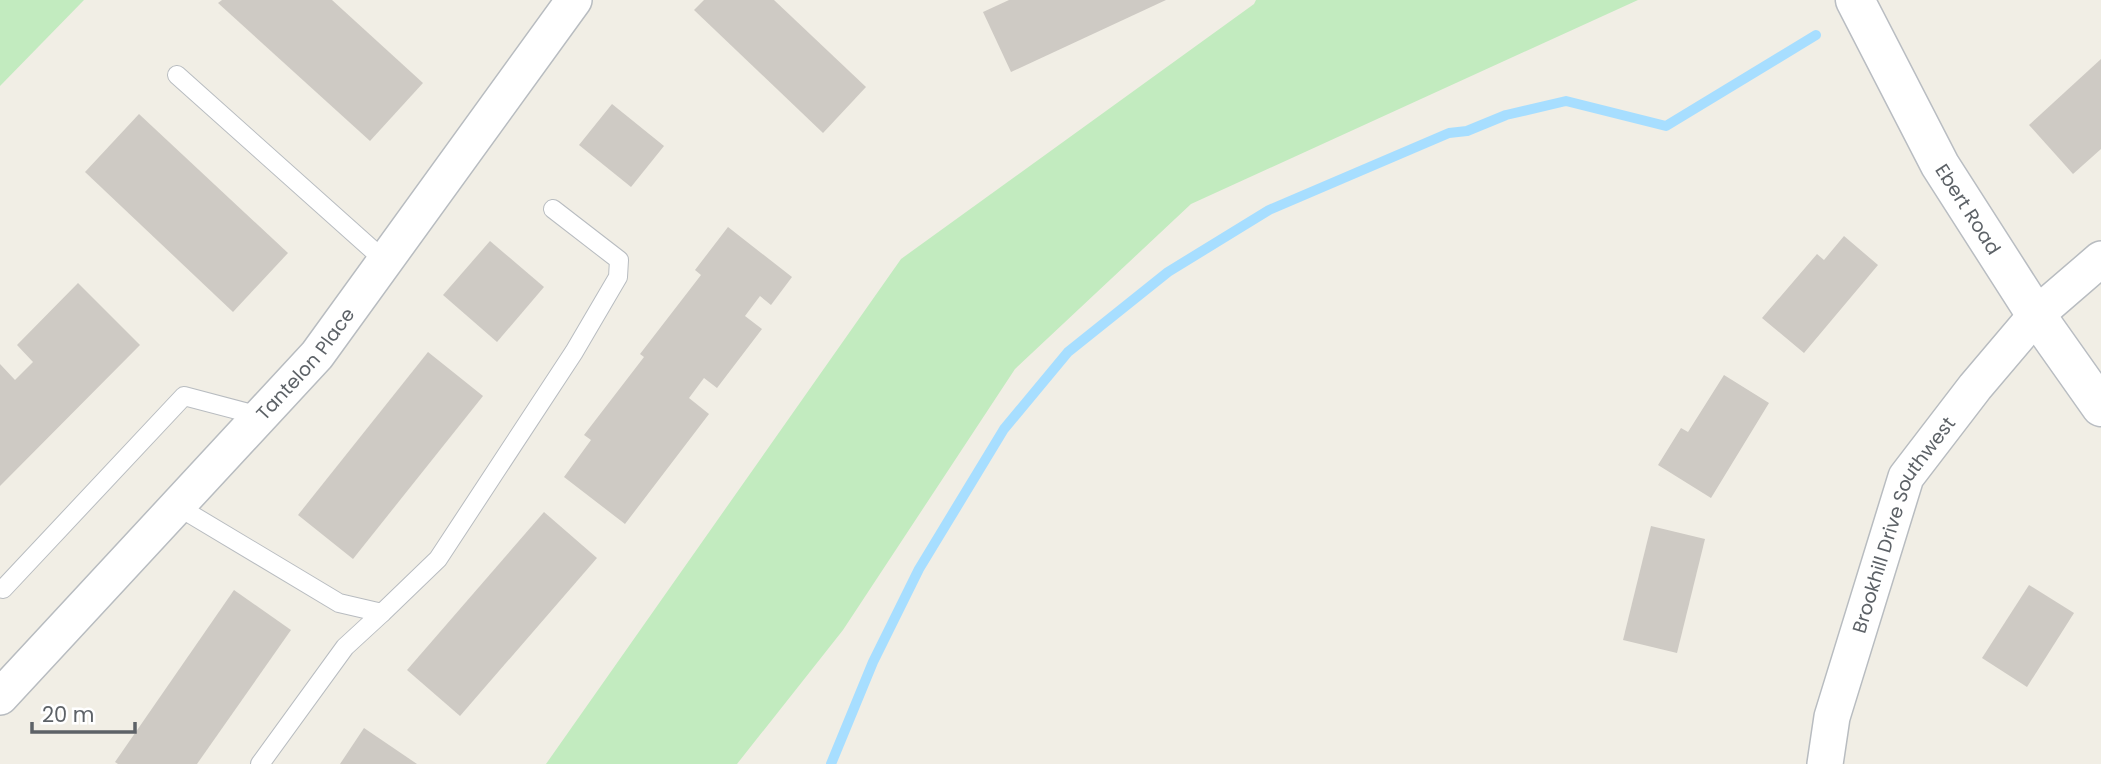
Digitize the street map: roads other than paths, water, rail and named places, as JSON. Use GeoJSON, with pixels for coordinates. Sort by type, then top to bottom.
{"type":"FeatureCollection","features":[{"type":"Feature","properties":{"kind":"main road","name":"Ebert Road"},"geometry":{"type":"LineString","coordinates":[[1855,0],[1940,165],[2036,315],[2101,407]]}},
{"type":"Feature","properties":{"kind":"street","name":"Tantelon Place"},"geometry":{"type":"LineString","coordinates":[[0,697],[317,355],[574,0]]}},
{"type":"Feature","properties":{"kind":"street","name":"Brookhill Drive Southwest"},"geometry":{"type":"LineString","coordinates":[[1825,764],[1832,717],[1906,477],[1975,387],[2036,315],[2101,259]]}},
{"type":"Feature","properties":{"kind":"lane"},"geometry":{"type":"LineString","coordinates":[[177,75],[385,261]]}},
{"type":"Feature","properties":{"kind":"lane"},"geometry":{"type":"LineString","coordinates":[[260,764],[345,647],[438,559],[574,352],[618,278],[619,260],[552,209]]}},
{"type":"Feature","properties":{"kind":"lane"},"geometry":{"type":"LineString","coordinates":[[3,589],[184,396],[260,416]]}},
{"type":"Feature","properties":{"kind":"lane"},"geometry":{"type":"LineString","coordinates":[[177,506],[339,603],[382,613]]}},
{"type":"Feature","properties":{"kind":"waterway"},"geometry":{"type":"LineString","coordinates":[[831,764],[873,662],[919,569],[1004,429],[1068,352],[1168,272],[1269,210],[1449,133],[1467,131],[1506,115],[1566,101],[1666,126],[1816,35]]}}]}
